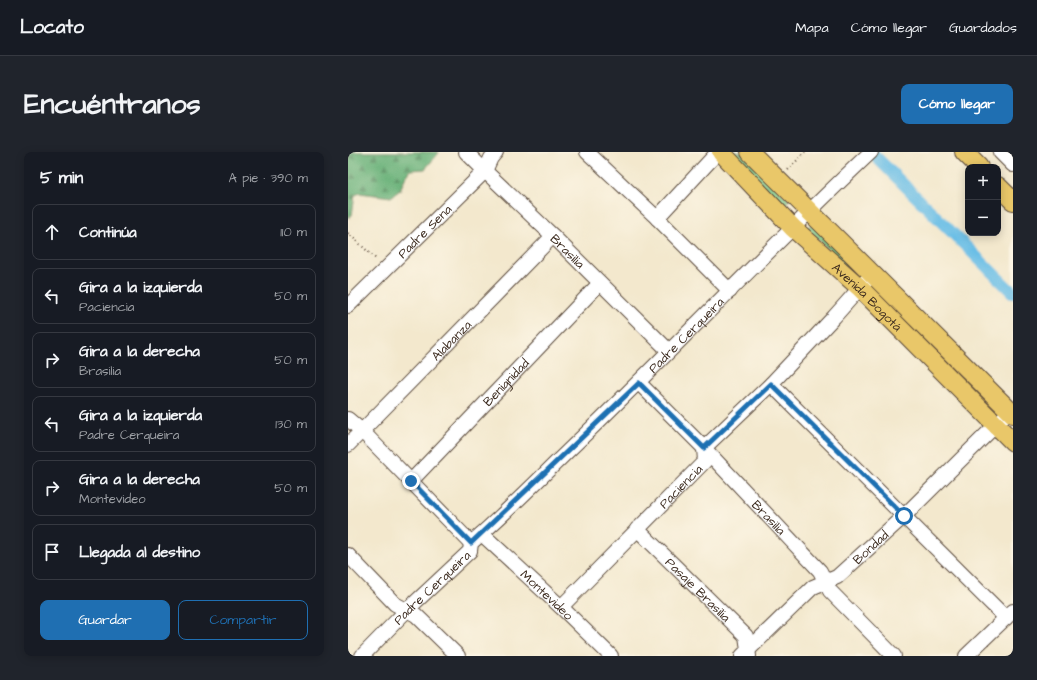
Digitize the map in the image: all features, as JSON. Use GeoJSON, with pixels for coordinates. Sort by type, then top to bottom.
{"type":"FeatureCollection","features":[{"type":"Feature","properties":{"kind":"main road","name":"Avenida Bogotá"},"geometry":{"type":"LineString","coordinates":[[719,152],[793,228],[859,287],[1013,442]]}},
{"type":"Feature","properties":{"kind":"main road","name":"Avenida Bogotá"},"geometry":{"type":"LineString","coordinates":[[750,152],[1011,412]]}},
{"type":"Feature","properties":{"kind":"main road"},"geometry":{"type":"LineString","coordinates":[[964,152],[976,164]]}},
{"type":"Feature","properties":{"kind":"main road"},"geometry":{"type":"LineString","coordinates":[[1001,189],[1013,201]]}},
{"type":"Feature","properties":{"kind":"street","name":"Brasilia"},"geometry":{"type":"LineString","coordinates":[[466,152],[669,351]]}},
{"type":"Feature","properties":{"kind":"street","name":"Padre Sena"},"geometry":{"type":"LineString","coordinates":[[348,306],[485,171],[491,158],[496,152]]}},
{"type":"Feature","properties":{"kind":"street"},"geometry":{"type":"LineString","coordinates":[[587,152],[657,218],[730,291]]}},
{"type":"Feature","properties":{"kind":"street"},"geometry":{"type":"LineString","coordinates":[[657,218],[719,152]]}},
{"type":"Feature","properties":{"kind":"street","name":"Padre Cerqueira"},"geometry":{"type":"LineString","coordinates":[[362,656],[407,610],[470,551],[476,538],[639,383],[669,351],[871,152]]}},
{"type":"Feature","properties":{"kind":"street"},"geometry":{"type":"LineString","coordinates":[[1000,152],[1013,165]]}},
{"type":"Feature","properties":{"kind":"street","name":"Alabanza"},"geometry":{"type":"LineString","coordinates":[[348,445],[553,236]]}},
{"type":"Feature","properties":{"kind":"street","name":"Paciencia"},"geometry":{"type":"LineString","coordinates":[[561,606],[705,461],[704,448],[771,384],[872,274]]}},
{"type":"Feature","properties":{"kind":"street","name":"Benignidad"},"geometry":{"type":"LineString","coordinates":[[411,481],[600,283]]}},
{"type":"Feature","properties":{"kind":"street","name":"Brasilia"},"geometry":{"type":"LineString","coordinates":[[639,383],[704,448],[820,571],[830,591],[894,656]]}},
{"type":"Feature","properties":{"kind":"street"},"geometry":{"type":"LineString","coordinates":[[771,384],[904,516],[1010,614],[966,656]]}},
{"type":"Feature","properties":{"kind":"street","name":"Bondad"},"geometry":{"type":"LineString","coordinates":[[746,654],[813,587],[837,577],[904,516],[995,425],[1011,412]]}},
{"type":"Feature","properties":{"kind":"street","name":"Montevideo"},"geometry":{"type":"LineString","coordinates":[[348,419],[362,431],[411,481],[476,538],[561,606],[611,656]]}},
{"type":"Feature","properties":{"kind":"street","name":"Pasaje Brasilia"},"geometry":{"type":"LineString","coordinates":[[637,529],[746,636],[746,654]]}},
{"type":"Feature","properties":{"kind":"street"},"geometry":{"type":"LineString","coordinates":[[348,556],[395,604],[416,615],[458,656]]}},
{"type":"Feature","properties":{"kind":"path"},"geometry":{"type":"LineString","coordinates":[[778,180],[805,152]]}},
{"type":"Feature","properties":{"kind":"path"},"geometry":{"type":"LineString","coordinates":[[348,233],[386,269]]}},
{"type":"Feature","properties":{"kind":"green space"},"geometry":{"type":"Polygon","coordinates":[[[348,152],[439,152],[425,169],[411,170],[405,178],[400,190],[391,197],[360,193],[355,195],[352,215],[348,218],[348,152]]]}},
{"type":"Feature","properties":{"kind":"green space"},"geometry":{"type":"Polygon","coordinates":[[[727,152],[741,152],[789,200],[783,207],[727,152]]]}},
{"type":"Feature","properties":{"kind":"green space"},"geometry":{"type":"Polygon","coordinates":[[[814,222],[864,271],[857,278],[807,228],[814,222]]]}},
{"type":"Feature","properties":{"kind":"waterway"},"geometry":{"type":"LineString","coordinates":[[871,152],[1013,293]]}},
{"type":"Feature","properties":{"kind":"route"},"geometry":{"type":"LineString","coordinates":[[411,481],[471,543],[639,383],[704,448],[771,384],[904,516]]}}]}
